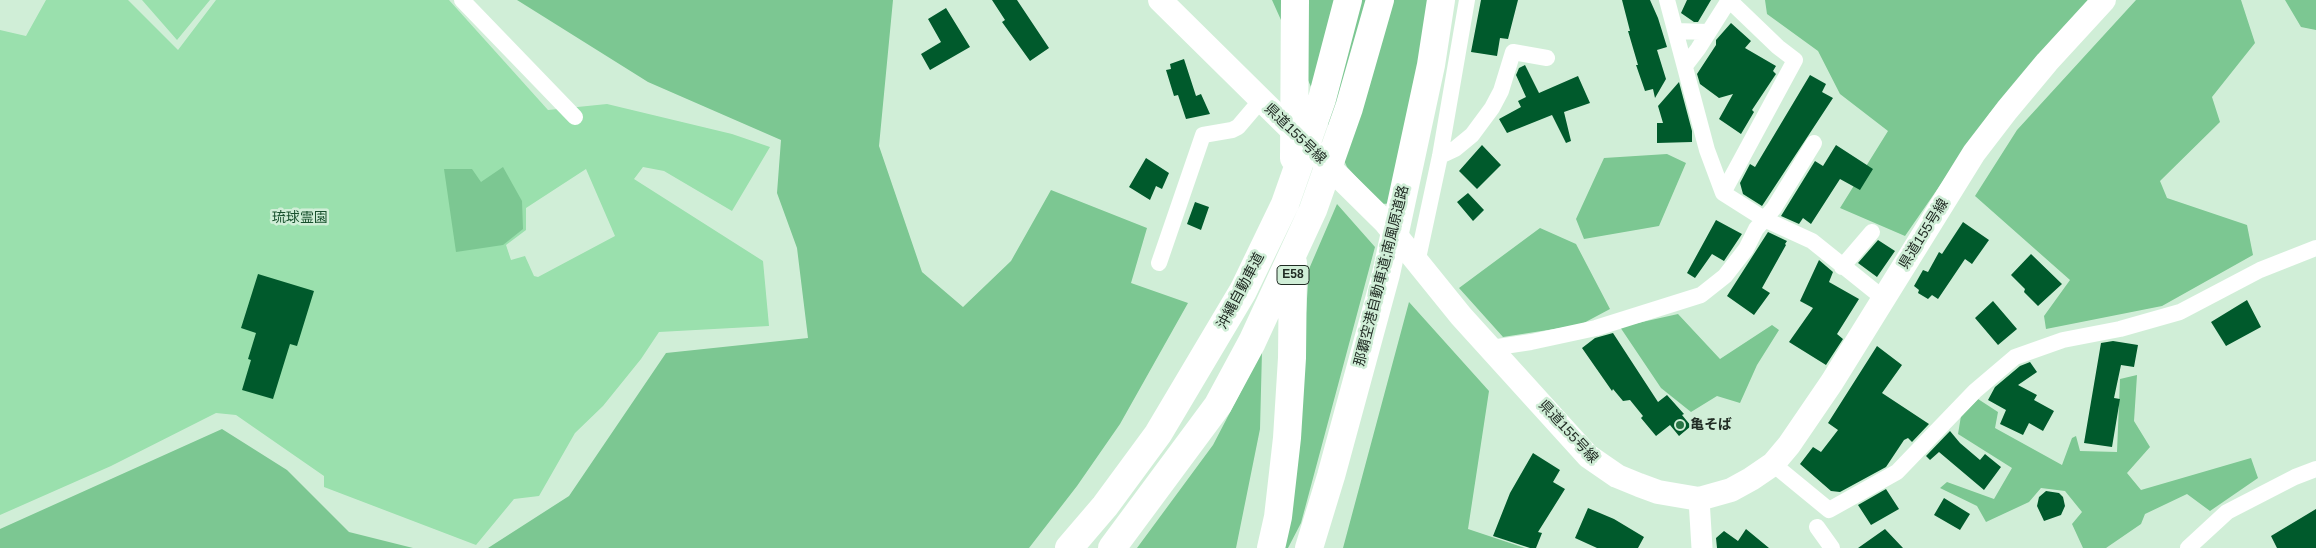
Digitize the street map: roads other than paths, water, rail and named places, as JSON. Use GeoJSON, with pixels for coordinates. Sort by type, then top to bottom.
{"type":"FeatureCollection","features":[{"type":"Feature","properties":{"kind":"highway","name":"E58"},"geometry":{"type":"LineString","coordinates":[[1271,548],[1278,517],[1287,438],[1292,358],[1295,0]]}},
{"type":"Feature","properties":{"kind":"highway","name":"沖縄自動車道"},"geometry":{"type":"LineString","coordinates":[[1069,548],[1106,506],[1158,434],[1243,291],[1279,218],[1322,99],[1348,0]]}},
{"type":"Feature","properties":{"kind":"highway","name":"E58"},"geometry":{"type":"LineString","coordinates":[[1112,548],[1218,405],[1252,342],[1306,228],[1349,108],[1380,0]]}},
{"type":"Feature","properties":{"kind":"highway","name":"那覇空港自動車道;南風原道路"},"geometry":{"type":"LineString","coordinates":[[1309,548],[1331,476],[1386,274],[1431,65],[1441,0]]}},
{"type":"Feature","properties":{"kind":"main road","name":"県道155号線"},"geometry":{"type":"LineString","coordinates":[[1160,0],[1352,188],[1384,222],[1461,316],[1588,456],[1617,476],[1648,488],[1699,499],[1731,490],[1773,464],[1804,424],[1980,146],[2047,62],[2104,0]]}},
{"type":"Feature","properties":{"kind":"street"},"geometry":{"type":"LineString","coordinates":[[462,0],[473,14],[575,117]]}},
{"type":"Feature","properties":{"kind":"street"},"geometry":{"type":"LineString","coordinates":[[1417,263],[1440,156],[1467,0]]}},
{"type":"Feature","properties":{"kind":"street"},"geometry":{"type":"LineString","coordinates":[[1667,0],[1707,150],[1723,193],[1764,219],[1812,241],[1883,298]]}},
{"type":"Feature","properties":{"kind":"street"},"geometry":{"type":"LineString","coordinates":[[1685,66],[1729,0],[1778,47],[1795,60],[1723,193]]}},
{"type":"Feature","properties":{"kind":"street"},"geometry":{"type":"LineString","coordinates":[[1676,31],[1708,32]]}},
{"type":"Feature","properties":{"kind":"street"},"geometry":{"type":"LineString","coordinates":[[1440,156],[1455,149],[1472,135],[1492,108],[1501,91],[1513,52],[1547,58]]}},
{"type":"Feature","properties":{"kind":"street"},"geometry":{"type":"LineString","coordinates":[[1159,263],[1203,135],[1232,130],[1238,127],[1260,100]]}},
{"type":"Feature","properties":{"kind":"street"},"geometry":{"type":"LineString","coordinates":[[1491,348],[1505,344],[1531,342],[1596,328],[1701,295],[1725,276],[1764,219],[1774,208],[1814,143]]}},
{"type":"Feature","properties":{"kind":"street"},"geometry":{"type":"LineString","coordinates":[[1842,267],[1872,232]]}},
{"type":"Feature","properties":{"kind":"street"},"geometry":{"type":"LineString","coordinates":[[1773,464],[1829,510],[1897,472],[1974,391],[2015,357],[2063,340],[2120,329],[2180,312],[2260,270],[2316,248]]}},
{"type":"Feature","properties":{"kind":"street"},"geometry":{"type":"LineString","coordinates":[[2188,548],[2226,512],[2316,469]]}},
{"type":"Feature","properties":{"kind":"street"},"geometry":{"type":"LineString","coordinates":[[1699,499],[1702,548]]}},
{"type":"Feature","properties":{"kind":"street"},"geometry":{"type":"LineString","coordinates":[[1817,527],[1832,548]]}},
{"type":"Feature","properties":{"kind":"place","name":"亀そば"},"geometry":{"type":"Point","coordinates":[1680,425]}},
{"type":"Feature","properties":{"kind":"park label","name":"琉球霊園"},"geometry":{"type":"Point","coordinates":[300,218]}}]}
